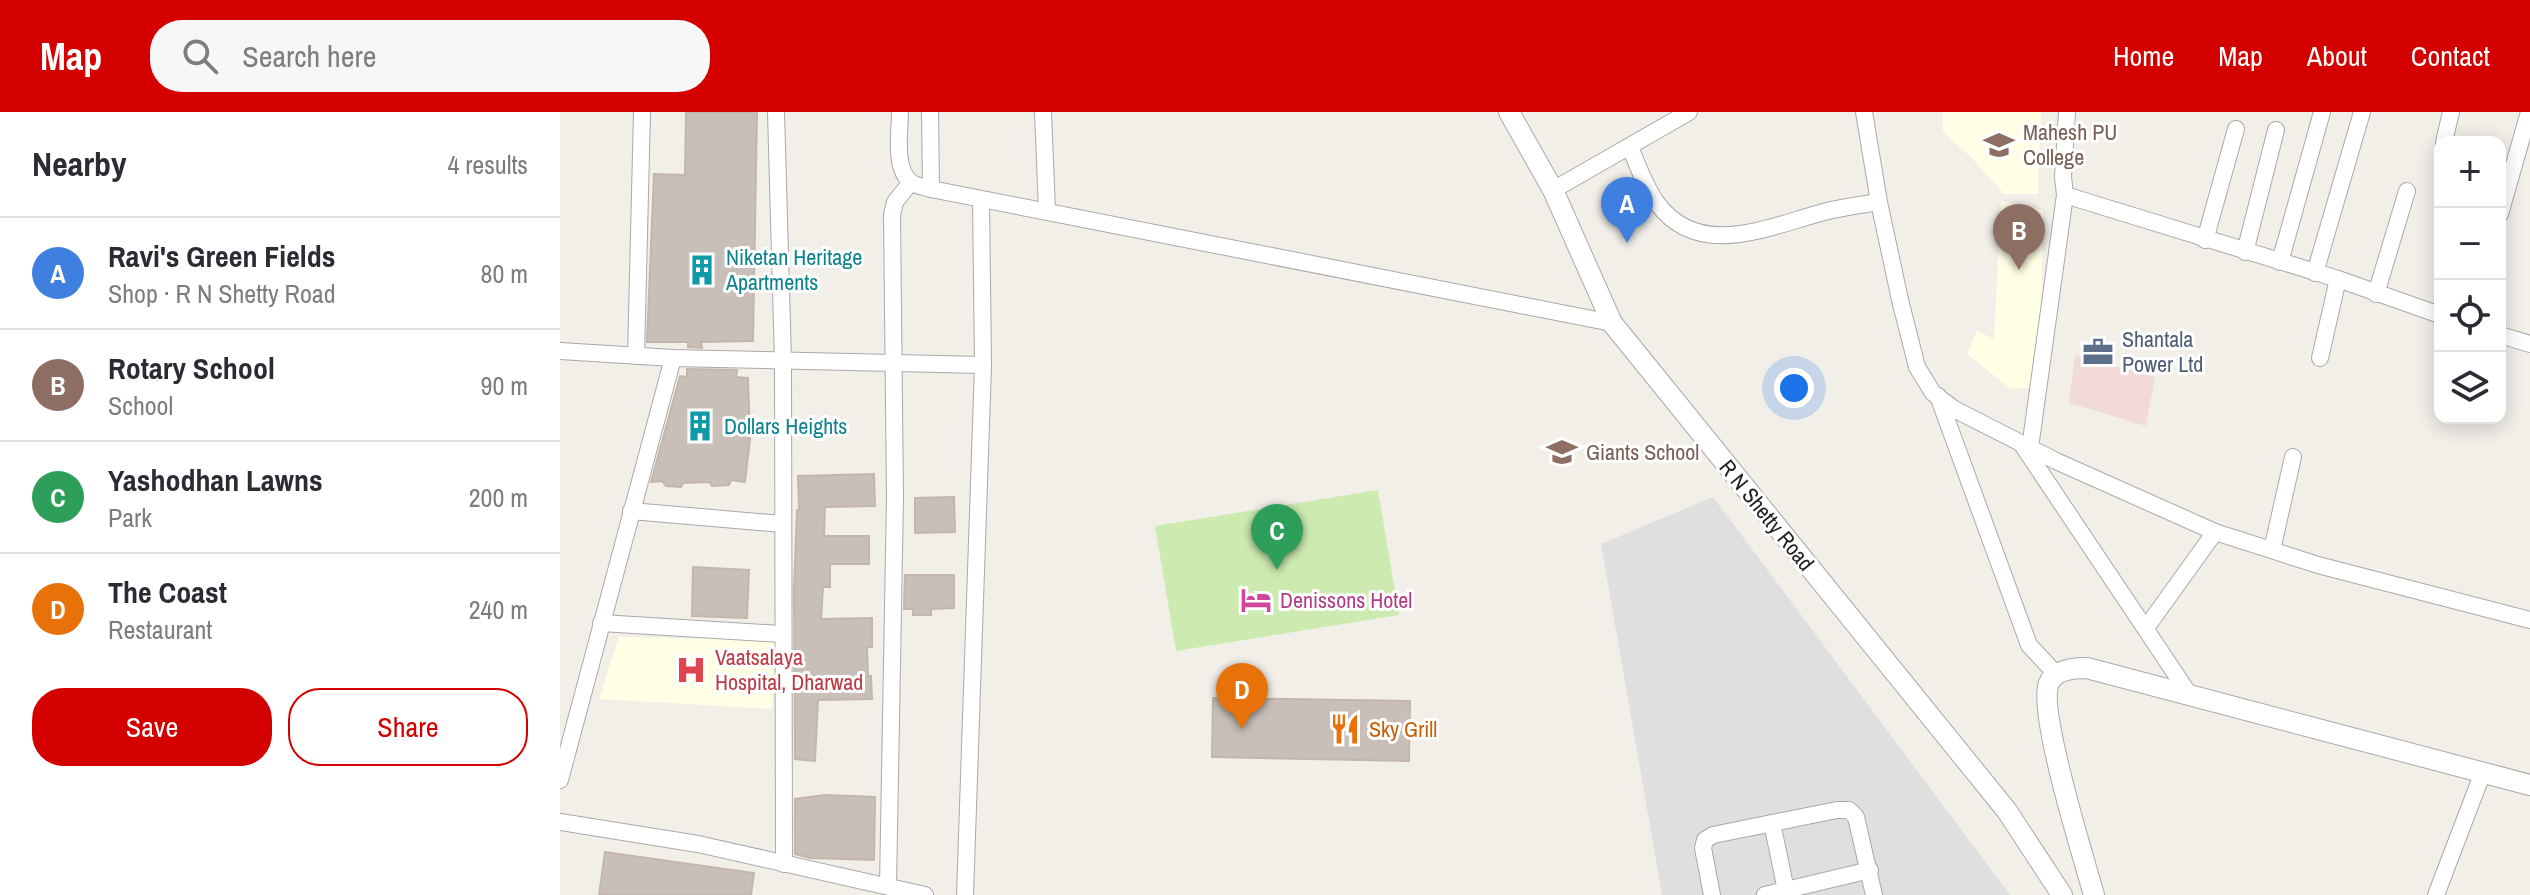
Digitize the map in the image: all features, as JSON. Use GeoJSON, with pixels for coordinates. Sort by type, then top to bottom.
{"type":"FeatureCollection","features":[{"type":"Feature","properties":{"kind":"street"},"geometry":{"type":"LineString","coordinates":[[636,356],[642,112]]}},
{"type":"Feature","properties":{"kind":"street"},"geometry":{"type":"LineString","coordinates":[[776,112],[783,361],[784,864]]}},
{"type":"Feature","properties":{"kind":"street"},"geometry":{"type":"LineString","coordinates":[[900,112],[903,171],[911,182],[931,189],[1612,323]]}},
{"type":"Feature","properties":{"kind":"street"},"geometry":{"type":"LineString","coordinates":[[930,112],[931,189]]}},
{"type":"Feature","properties":{"kind":"street"},"geometry":{"type":"LineString","coordinates":[[1043,112],[1047,211]]}},
{"type":"Feature","properties":{"kind":"street","name":"R N Shetty Road"},"geometry":{"type":"LineString","coordinates":[[1509,112],[1553,190],[1612,323],[2007,811],[2062,895]]}},
{"type":"Feature","properties":{"kind":"street"},"geometry":{"type":"LineString","coordinates":[[1553,190],[1689,112]]}},
{"type":"Feature","properties":{"kind":"street"},"geometry":{"type":"LineString","coordinates":[[1864,112],[1879,202],[1917,367],[1933,393],[1954,409],[2026,446],[2215,532],[2318,565],[2530,620]]}},
{"type":"Feature","properties":{"kind":"street"},"geometry":{"type":"LineString","coordinates":[[2067,112],[2063,177],[2065,195],[2026,446],[2189,694]]}},
{"type":"Feature","properties":{"kind":"street"},"geometry":{"type":"LineString","coordinates":[[2280,262],[2322,112]]}},
{"type":"Feature","properties":{"kind":"street"},"geometry":{"type":"LineString","coordinates":[[2315,273],[2362,112]]}},
{"type":"Feature","properties":{"kind":"street"},"geometry":{"type":"LineString","coordinates":[[2445,136],[2451,112]]}},
{"type":"Feature","properties":{"kind":"street"},"geometry":{"type":"LineString","coordinates":[[2502,208],[2529,112]]}},
{"type":"Feature","properties":{"kind":"street"},"geometry":{"type":"LineString","coordinates":[[2205,240],[2236,129]]}},
{"type":"Feature","properties":{"kind":"street"},"geometry":{"type":"LineString","coordinates":[[2245,252],[2276,130]]}},
{"type":"Feature","properties":{"kind":"street"},"geometry":{"type":"LineString","coordinates":[[1630,147],[1658,205],[1680,225],[1708,236],[1738,236],[1827,211],[1879,202]]}},
{"type":"Feature","properties":{"kind":"street"},"geometry":{"type":"LineString","coordinates":[[888,886],[895,497],[892,215],[895,202],[911,182]]}},
{"type":"Feature","properties":{"kind":"street"},"geometry":{"type":"LineString","coordinates":[[2376,294],[2407,191]]}},
{"type":"Feature","properties":{"kind":"street"},"geometry":{"type":"LineString","coordinates":[[2065,195],[2338,279],[2434,313]]}},
{"type":"Feature","properties":{"kind":"street"},"geometry":{"type":"LineString","coordinates":[[965,895],[983,365],[981,200]]}},
{"type":"Feature","properties":{"kind":"street"},"geometry":{"type":"LineString","coordinates":[[2320,358],[2338,279]]}},
{"type":"Feature","properties":{"kind":"street"},"geometry":{"type":"LineString","coordinates":[[2506,337],[2530,344]]}},
{"type":"Feature","properties":{"kind":"street"},"geometry":{"type":"LineString","coordinates":[[560,351],[673,358],[983,365]]}},
{"type":"Feature","properties":{"kind":"street"},"geometry":{"type":"LineString","coordinates":[[560,780],[673,358]]}},
{"type":"Feature","properties":{"kind":"street"},"geometry":{"type":"LineString","coordinates":[[1938,396],[2029,645],[2056,674]]}},
{"type":"Feature","properties":{"kind":"street"},"geometry":{"type":"LineString","coordinates":[[2272,550],[2293,457]]}},
{"type":"Feature","properties":{"kind":"street"},"geometry":{"type":"LineString","coordinates":[[631,511],[782,524]]}},
{"type":"Feature","properties":{"kind":"street"},"geometry":{"type":"LineString","coordinates":[[2146,628],[2215,532]]}},
{"type":"Feature","properties":{"kind":"street"},"geometry":{"type":"LineString","coordinates":[[601,623],[782,634]]}},
{"type":"Feature","properties":{"kind":"street"},"geometry":{"type":"LineString","coordinates":[[2094,895],[2051,734],[2047,696],[2049,683],[2056,674],[2072,668],[2087,668],[2189,694],[2530,785]]}},
{"type":"Feature","properties":{"kind":"street"},"geometry":{"type":"LineString","coordinates":[[2436,895],[2483,772]]}},
{"type":"Feature","properties":{"kind":"street"},"geometry":{"type":"LineString","coordinates":[[1712,895],[1703,848],[1705,840],[1713,835],[1849,810],[1859,825],[1874,895]]}},
{"type":"Feature","properties":{"kind":"street"},"geometry":{"type":"LineString","coordinates":[[560,822],[698,844],[925,895]]}},
{"type":"Feature","properties":{"kind":"street"},"geometry":{"type":"LineString","coordinates":[[1772,823],[1786,893]]}},
{"type":"Feature","properties":{"kind":"street"},"geometry":{"type":"LineString","coordinates":[[1765,895],[1786,893],[1870,870]]}},
{"type":"Feature","properties":{"kind":"shaded area","name":"Mahesh PU College"},"geometry":{"type":"Polygon","coordinates":[[[1943,112],[2041,112],[2038,194],[2004,194],[1972,158],[1943,132],[1943,112]]]}},
{"type":"Feature","properties":{"kind":"shaded area"},"geometry":{"type":"Polygon","coordinates":[[[2001,201],[2043,210],[2040,387],[2011,389],[1967,354],[1977,331],[1994,339],[2001,201]]]}},
{"type":"Feature","properties":{"kind":"shaded area"},"geometry":{"type":"Polygon","coordinates":[[[2075,355],[2155,377],[2146,426],[2069,403],[2075,355]]]}},
{"type":"Feature","properties":{"kind":"shaded area"},"geometry":{"type":"Polygon","coordinates":[[[1713,497],[2010,895],[1662,895],[1601,544],[1713,497]]]}},
{"type":"Feature","properties":{"kind":"shaded area","name":"Vaatsalaya Hospital, Dharwad"},"geometry":{"type":"Polygon","coordinates":[[[619,637],[775,640],[772,709],[599,699],[619,637]]]}},
{"type":"Feature","properties":{"kind":"green space"},"geometry":{"type":"Polygon","coordinates":[[[1378,490],[1399,615],[1176,651],[1155,526],[1378,490]]]}},
{"type":"Feature","properties":{"kind":"building","name":"Niketan Heritage Apartments"},"geometry":{"type":"Polygon","coordinates":[[[686,112],[757,112],[753,341],[701,342],[702,348],[688,347],[688,342],[647,342],[654,174],[685,175],[686,112]]]}},
{"type":"Feature","properties":{"kind":"building","name":"Dollars Heights"},"geometry":{"type":"Polygon","coordinates":[[[687,369],[737,370],[736,377],[748,378],[750,439],[745,482],[731,480],[729,485],[712,486],[710,482],[683,483],[681,487],[666,486],[662,481],[651,482],[680,376],[687,377],[687,369]]]}},
{"type":"Feature","properties":{"kind":"building"},"geometry":{"type":"Polygon","coordinates":[[[874,474],[875,506],[825,507],[824,536],[869,536],[869,564],[830,564],[830,587],[823,587],[821,619],[872,618],[872,647],[867,647],[872,699],[818,700],[815,761],[795,759],[794,588],[798,476],[874,474]]]}},
{"type":"Feature","properties":{"kind":"building"},"geometry":{"type":"Polygon","coordinates":[[[954,497],[955,532],[915,533],[915,498],[954,497]]]}},
{"type":"Feature","properties":{"kind":"building"},"geometry":{"type":"Polygon","coordinates":[[[693,567],[749,570],[747,618],[692,616],[693,567]]]}},
{"type":"Feature","properties":{"kind":"building"},"geometry":{"type":"Polygon","coordinates":[[[905,575],[954,575],[954,608],[931,609],[931,615],[913,615],[913,609],[904,609],[905,575]]]}},
{"type":"Feature","properties":{"kind":"building"},"geometry":{"type":"Polygon","coordinates":[[[1213,698],[1410,701],[1409,761],[1212,757],[1213,698]]]}},
{"type":"Feature","properties":{"kind":"building"},"geometry":{"type":"Polygon","coordinates":[[[825,795],[875,797],[874,860],[810,858],[795,854],[795,799],[825,795]]]}},
{"type":"Feature","properties":{"kind":"building"},"geometry":{"type":"Polygon","coordinates":[[[605,852],[754,873],[751,895],[599,895],[605,852]]]}},
{"type":"Feature","properties":{"kind":"place","name":"Mahesh PU College"},"geometry":{"type":"Point","coordinates":[1999,145]}},
{"type":"Feature","properties":{"kind":"place","name":"Ravi's Green Fields"},"geometry":{"type":"Point","coordinates":[1627,243]}},
{"type":"Feature","properties":{"kind":"place","name":"Niketan Heritage Apartments"},"geometry":{"type":"Point","coordinates":[702,270]}},
{"type":"Feature","properties":{"kind":"place","name":"Rotary School"},"geometry":{"type":"Point","coordinates":[2019,270]}},
{"type":"Feature","properties":{"kind":"place","name":"Shantala Power Ltd"},"geometry":{"type":"Point","coordinates":[2098,352]}},
{"type":"Feature","properties":{"kind":"place","name":"Dollars Heights"},"geometry":{"type":"Point","coordinates":[700,426]}},
{"type":"Feature","properties":{"kind":"place","name":"Giants School"},"geometry":{"type":"Point","coordinates":[1562,452]}},
{"type":"Feature","properties":{"kind":"place","name":"Yashodhan Lawns"},"geometry":{"type":"Point","coordinates":[1277,570]}},
{"type":"Feature","properties":{"kind":"place","name":"Denissons Hotel"},"geometry":{"type":"Point","coordinates":[1256,600]}},
{"type":"Feature","properties":{"kind":"place","name":"Vaatsalaya Hospital, Dharwad"},"geometry":{"type":"Point","coordinates":[691,670]}},
{"type":"Feature","properties":{"kind":"place","name":"The Coast"},"geometry":{"type":"Point","coordinates":[1242,729]}},
{"type":"Feature","properties":{"kind":"place","name":"Sky Grill"},"geometry":{"type":"Point","coordinates":[1345,729]}}]}
